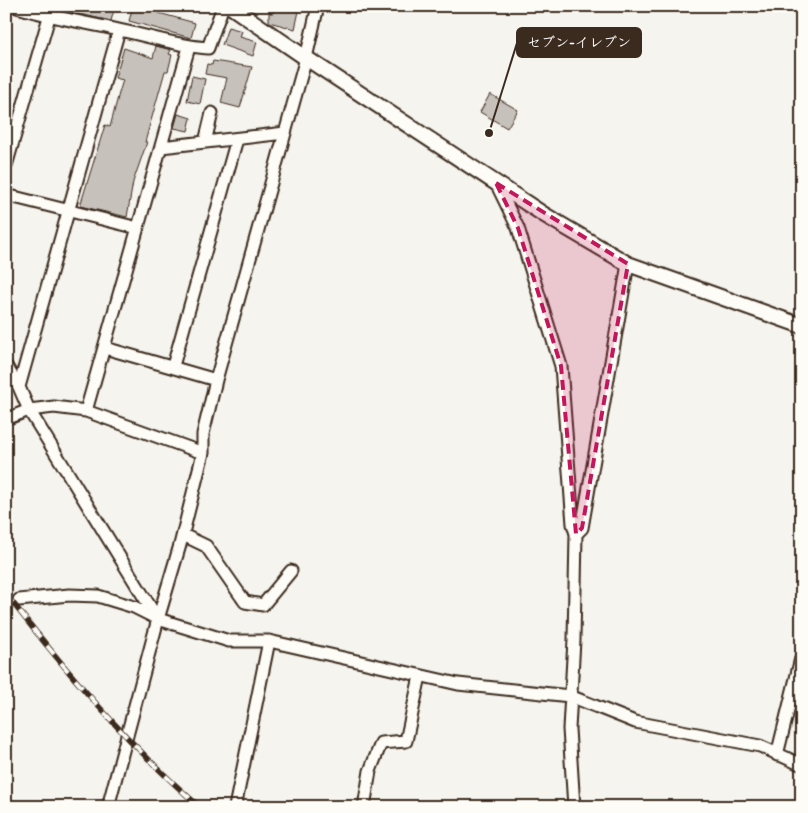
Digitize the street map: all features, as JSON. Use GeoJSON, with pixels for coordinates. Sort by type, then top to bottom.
{"type":"FeatureCollection","features":[{"type":"Feature","properties":{"kind":"street"},"geometry":{"type":"LineString","coordinates":[[14,6],[49,17],[119,30],[189,47],[208,48],[222,6]]}},
{"type":"Feature","properties":{"kind":"street"},"geometry":{"type":"LineString","coordinates":[[230,6],[543,214],[628,264],[802,326]]}},
{"type":"Feature","properties":{"kind":"street"},"geometry":{"type":"LineString","coordinates":[[108,807],[158,620],[183,535],[203,454],[203,434],[216,380],[306,58],[318,6]]}},
{"type":"Feature","properties":{"kind":"street"},"geometry":{"type":"LineString","coordinates":[[6,166],[49,17]]}},
{"type":"Feature","properties":{"kind":"street"},"geometry":{"type":"LineString","coordinates":[[19,387],[119,30]]}},
{"type":"Feature","properties":{"kind":"street"},"geometry":{"type":"LineString","coordinates":[[86,411],[189,47]]}},
{"type":"Feature","properties":{"kind":"street"},"geometry":{"type":"LineString","coordinates":[[206,142],[212,113]]}},
{"type":"Feature","properties":{"kind":"street"},"geometry":{"type":"LineString","coordinates":[[161,147],[285,133]]}},
{"type":"Feature","properties":{"kind":"street"},"geometry":{"type":"LineString","coordinates":[[173,366],[237,139]]}},
{"type":"Feature","properties":{"kind":"street"},"geometry":{"type":"LineString","coordinates":[[496,183],[518,228],[561,366],[573,524],[576,534],[574,640],[569,729],[574,807]]}},
{"type":"Feature","properties":{"kind":"street"},"geometry":{"type":"LineString","coordinates":[[6,195],[138,228]]}},
{"type":"Feature","properties":{"kind":"street"},"geometry":{"type":"LineString","coordinates":[[576,534],[582,528],[628,264]]}},
{"type":"Feature","properties":{"kind":"street"},"geometry":{"type":"LineString","coordinates":[[105,348],[173,366],[216,380]]}},
{"type":"Feature","properties":{"kind":"street"},"geometry":{"type":"LineString","coordinates":[[6,366],[19,387],[29,410],[158,620]]}},
{"type":"Feature","properties":{"kind":"street"},"geometry":{"type":"LineString","coordinates":[[6,419],[29,410],[54,407],[86,411],[203,454]]}},
{"type":"Feature","properties":{"kind":"street"},"geometry":{"type":"LineString","coordinates":[[183,535],[206,546],[245,602],[263,605],[291,571]]}},
{"type":"Feature","properties":{"kind":"street"},"geometry":{"type":"LineString","coordinates":[[19,600],[69,595],[98,596],[134,606],[158,620],[229,641],[269,641],[458,684],[570,696],[635,722],[760,746],[777,755],[802,764]]}},
{"type":"Feature","properties":{"kind":"street"},"geometry":{"type":"LineString","coordinates":[[236,807],[269,641]]}},
{"type":"Feature","properties":{"kind":"street"},"geometry":{"type":"LineString","coordinates":[[777,755],[796,699],[802,654]]}},
{"type":"Feature","properties":{"kind":"street"},"geometry":{"type":"LineString","coordinates":[[364,807],[370,771],[381,743],[406,741],[420,676]]}},
{"type":"Feature","properties":{"kind":"highlighted area"},"geometry":{"type":"Polygon","coordinates":[[[496,183],[628,264],[582,528],[576,534],[561,366],[518,228],[496,183]]]}},
{"type":"Feature","properties":{"kind":"building"},"geometry":{"type":"Polygon","coordinates":[[[56,6],[115,6],[111,21],[56,9],[56,6]]]}},
{"type":"Feature","properties":{"kind":"building"},"geometry":{"type":"Polygon","coordinates":[[[133,6],[195,23],[191,38],[129,21],[133,6]]]}},
{"type":"Feature","properties":{"kind":"building"},"geometry":{"type":"Polygon","coordinates":[[[275,6],[299,11],[295,29],[269,22],[269,13],[273,13],[275,6]]]}},
{"type":"Feature","properties":{"kind":"building"},"geometry":{"type":"Polygon","coordinates":[[[228,27],[242,31],[240,37],[257,42],[253,56],[222,45],[228,27]]]}},
{"type":"Feature","properties":{"kind":"building"},"geometry":{"type":"Polygon","coordinates":[[[156,46],[171,50],[169,54],[172,55],[168,71],[165,71],[145,142],[147,142],[133,182],[127,217],[80,206],[105,125],[110,127],[123,80],[115,78],[124,48],[153,58],[156,46]]]}},
{"type":"Feature","properties":{"kind":"building"},"geometry":{"type":"Polygon","coordinates":[[[213,61],[252,67],[240,108],[221,103],[227,78],[205,74],[207,64],[212,65],[213,61]]]}},
{"type":"Feature","properties":{"kind":"building"},"geometry":{"type":"Polygon","coordinates":[[[192,76],[205,79],[200,104],[187,101],[192,76]]]}},
{"type":"Feature","properties":{"kind":"building"},"geometry":{"type":"Polygon","coordinates":[[[490,94],[518,110],[507,128],[480,112],[490,94]]]}},
{"type":"Feature","properties":{"kind":"building"},"geometry":{"type":"Polygon","coordinates":[[[178,114],[191,118],[188,131],[174,128],[178,114]]]}},
{"type":"Feature","properties":{"kind":"railway"},"geometry":{"type":"LineString","coordinates":[[6,594],[74,678],[122,732],[200,807]]}},
{"type":"Feature","properties":{"kind":"place","name":"セブン-イレブン"},"geometry":{"type":"Point","coordinates":[489,133]}}]}
